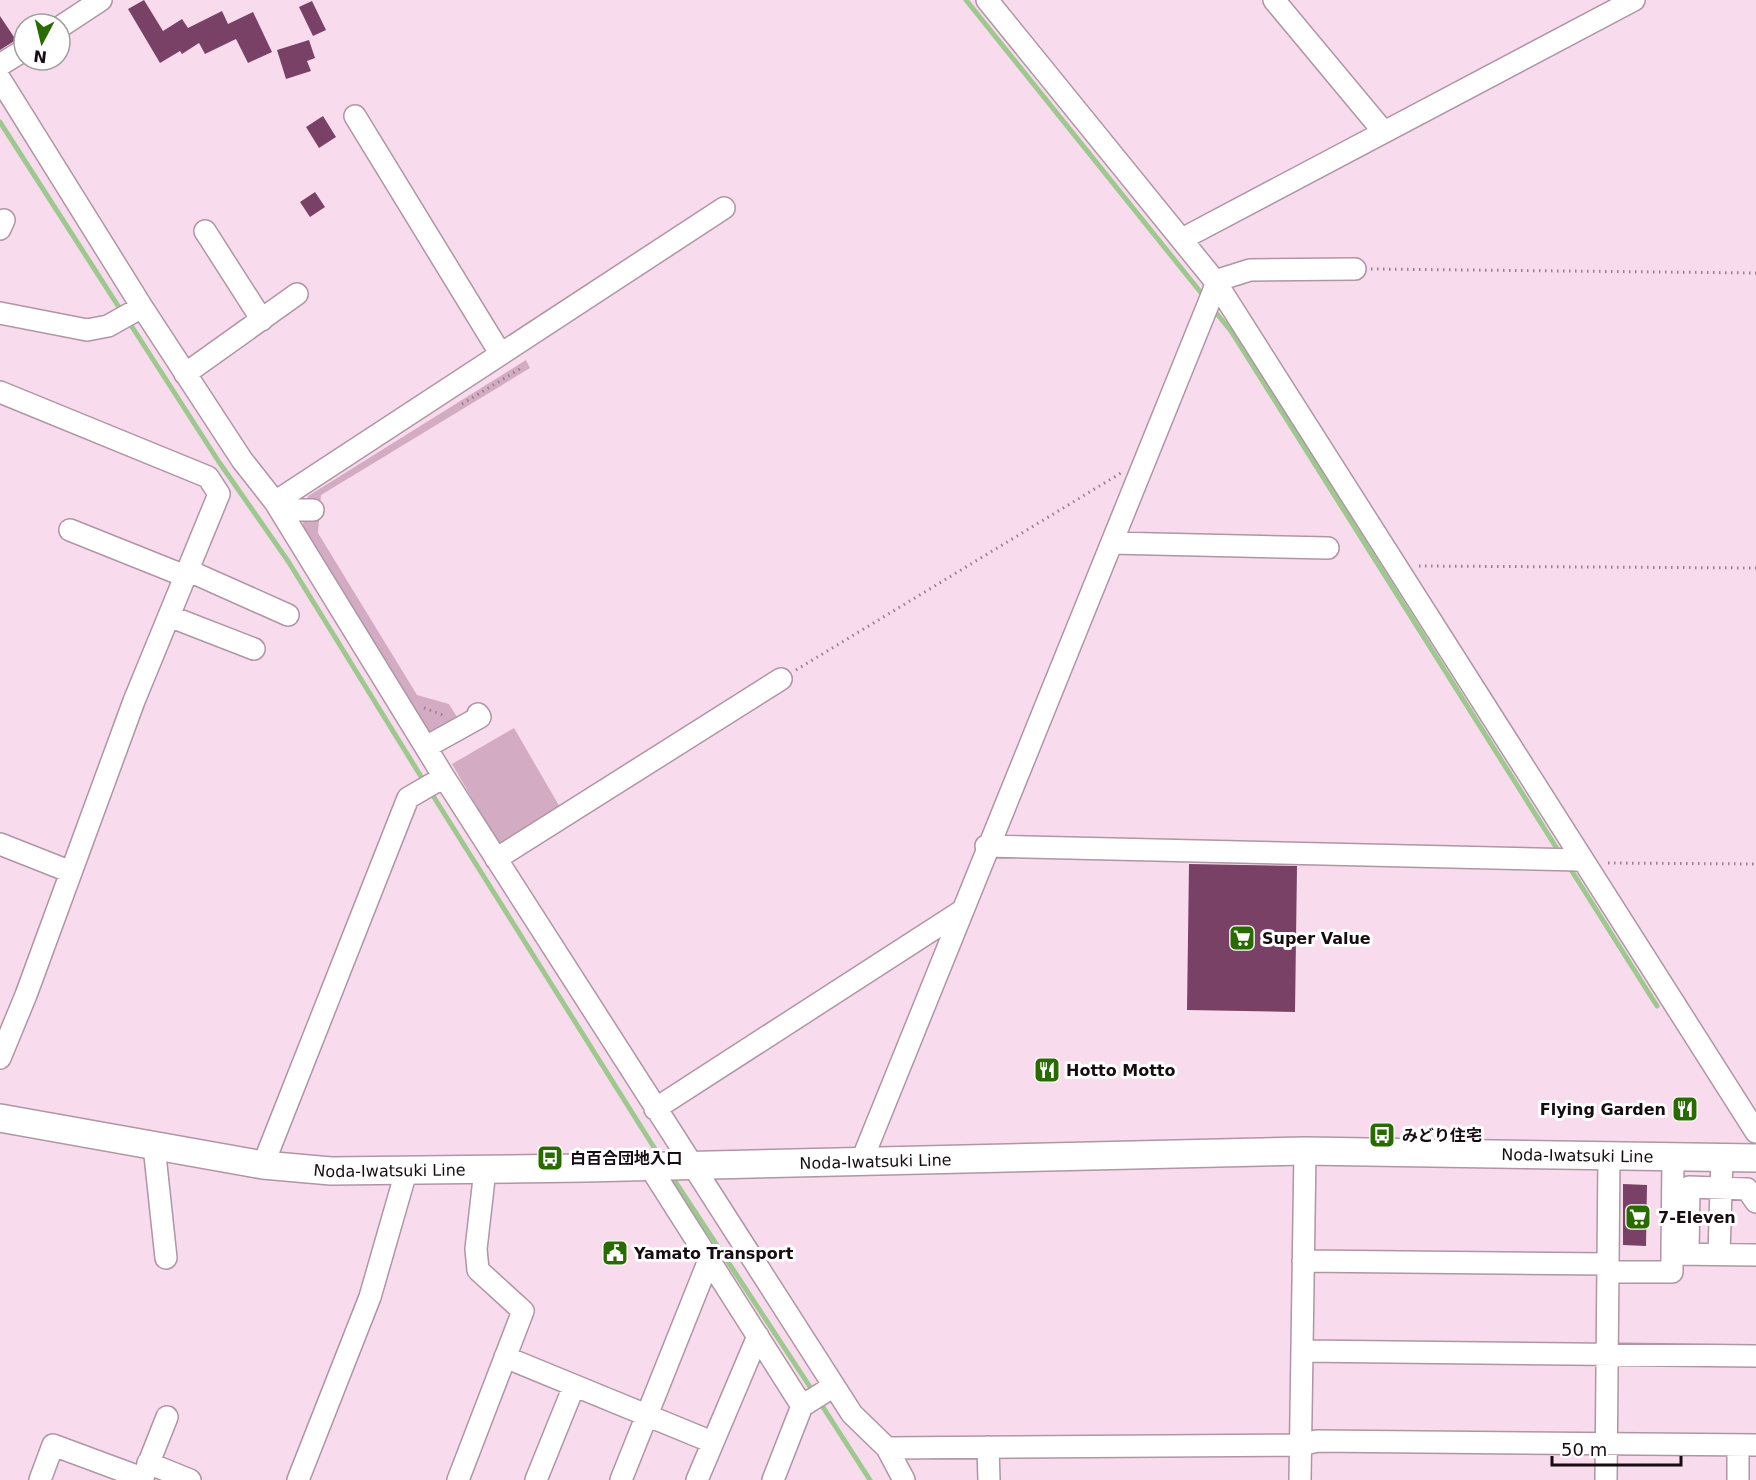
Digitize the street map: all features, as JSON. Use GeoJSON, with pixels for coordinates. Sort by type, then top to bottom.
{"type":"FeatureCollection","features":[{"type":"Feature","properties":{"kind":"main road","name":"Noda-Iwatsuki Line"},"geometry":{"type":"LineString","coordinates":[[0,1118],[263,1165],[331,1171],[406,1172],[650,1167],[862,1160],[1305,1151],[1756,1158]]}},
{"type":"Feature","properties":{"kind":"street"},"geometry":{"type":"LineString","coordinates":[[72,19],[101,0]]}},
{"type":"Feature","properties":{"kind":"street"},"geometry":{"type":"LineString","coordinates":[[987,0],[1182,239],[1215,286],[1756,1132]]}},
{"type":"Feature","properties":{"kind":"street"},"geometry":{"type":"LineString","coordinates":[[1274,0],[1383,131]]}},
{"type":"Feature","properties":{"kind":"street"},"geometry":{"type":"LineString","coordinates":[[1182,239],[1634,0]]}},
{"type":"Feature","properties":{"kind":"street"},"geometry":{"type":"LineString","coordinates":[[0,79],[185,374],[242,460],[278,506],[444,777],[655,1109],[852,1414],[887,1448],[904,1480]]}},
{"type":"Feature","properties":{"kind":"street"},"geometry":{"type":"LineString","coordinates":[[355,116],[500,353]]}},
{"type":"Feature","properties":{"kind":"street"},"geometry":{"type":"LineString","coordinates":[[278,506],[500,353],[724,208]]}},
{"type":"Feature","properties":{"kind":"street"},"geometry":{"type":"LineString","coordinates":[[205,231],[262,320]]}},
{"type":"Feature","properties":{"kind":"street"},"geometry":{"type":"LineString","coordinates":[[862,1160],[986,846],[1148,456],[1215,286],[1250,270],[1355,269]]}},
{"type":"Feature","properties":{"kind":"street"},"geometry":{"type":"LineString","coordinates":[[185,374],[297,294]]}},
{"type":"Feature","properties":{"kind":"street"},"geometry":{"type":"LineString","coordinates":[[0,313],[87,330],[108,326],[142,307]]}},
{"type":"Feature","properties":{"kind":"street"},"geometry":{"type":"LineString","coordinates":[[0,392],[208,477],[219,494],[134,701],[0,1058]]}},
{"type":"Feature","properties":{"kind":"street"},"geometry":{"type":"LineString","coordinates":[[278,506],[313,510]]}},
{"type":"Feature","properties":{"kind":"street"},"geometry":{"type":"LineString","coordinates":[[70,530],[186,573],[288,615]]}},
{"type":"Feature","properties":{"kind":"street"},"geometry":{"type":"LineString","coordinates":[[1112,543],[1328,548]]}},
{"type":"Feature","properties":{"kind":"street"},"geometry":{"type":"LineString","coordinates":[[169,616],[254,649]]}},
{"type":"Feature","properties":{"kind":"street"},"geometry":{"type":"LineString","coordinates":[[496,859],[781,679]]}},
{"type":"Feature","properties":{"kind":"street"},"geometry":{"type":"LineString","coordinates":[[426,747],[480,717],[478,714]]}},
{"type":"Feature","properties":{"kind":"street"},"geometry":{"type":"LineString","coordinates":[[263,1165],[408,798],[444,777]]}},
{"type":"Feature","properties":{"kind":"street"},"geometry":{"type":"LineString","coordinates":[[0,844],[71,872]]}},
{"type":"Feature","properties":{"kind":"street"},"geometry":{"type":"LineString","coordinates":[[986,846],[1582,862]]}},
{"type":"Feature","properties":{"kind":"street"},"geometry":{"type":"LineString","coordinates":[[655,1109],[960,912]]}},
{"type":"Feature","properties":{"kind":"street"},"geometry":{"type":"LineString","coordinates":[[154,1146],[166,1258]]}},
{"type":"Feature","properties":{"kind":"street"},"geometry":{"type":"LineString","coordinates":[[1300,1480],[1305,1151]]}},
{"type":"Feature","properties":{"kind":"street"},"geometry":{"type":"LineString","coordinates":[[1606,1480],[1610,1156]]}},
{"type":"Feature","properties":{"kind":"street"},"geometry":{"type":"LineString","coordinates":[[1673,1157],[1669,1218],[1680,1254]]}},
{"type":"Feature","properties":{"kind":"street"},"geometry":{"type":"LineString","coordinates":[[1719,1254],[1722,1157]]}},
{"type":"Feature","properties":{"kind":"street"},"geometry":{"type":"LineString","coordinates":[[650,1167],[802,1406]]}},
{"type":"Feature","properties":{"kind":"street"},"geometry":{"type":"LineString","coordinates":[[458,1480],[523,1311],[478,1269],[476,1249],[485,1170]]}},
{"type":"Feature","properties":{"kind":"street"},"geometry":{"type":"LineString","coordinates":[[298,1480],[370,1297],[406,1172]]}},
{"type":"Feature","properties":{"kind":"street"},"geometry":{"type":"LineString","coordinates":[[1303,1262],[1608,1268],[1672,1272],[1680,1254],[1689,1187],[1747,1189],[1756,1202]]}},
{"type":"Feature","properties":{"kind":"street"},"geometry":{"type":"LineString","coordinates":[[1680,1254],[1756,1255]]}},
{"type":"Feature","properties":{"kind":"street"},"geometry":{"type":"LineString","coordinates":[[621,1480],[710,1260]]}},
{"type":"Feature","properties":{"kind":"street"},"geometry":{"type":"LineString","coordinates":[[697,1480],[758,1336]]}},
{"type":"Feature","properties":{"kind":"street"},"geometry":{"type":"LineString","coordinates":[[1302,1351],[1756,1356]]}},
{"type":"Feature","properties":{"kind":"street"},"geometry":{"type":"LineString","coordinates":[[505,1357],[712,1442]]}},
{"type":"Feature","properties":{"kind":"street"},"geometry":{"type":"LineString","coordinates":[[536,1480],[574,1386]]}},
{"type":"Feature","properties":{"kind":"street"},"geometry":{"type":"LineString","coordinates":[[773,1480],[802,1406],[834,1386]]}},
{"type":"Feature","properties":{"kind":"street"},"geometry":{"type":"LineString","coordinates":[[144,1474],[167,1417]]}},
{"type":"Feature","properties":{"kind":"street"},"geometry":{"type":"LineString","coordinates":[[887,1448],[1301,1445],[1317,1441],[1747,1445],[1738,1480]]}},
{"type":"Feature","properties":{"kind":"street"},"geometry":{"type":"LineString","coordinates":[[40,1480],[53,1445],[144,1474],[190,1480]]}},
{"type":"Feature","properties":{"kind":"street"},"geometry":{"type":"LineString","coordinates":[[988,1447],[989,1480]]}},
{"type":"Feature","properties":{"kind":"path"},"geometry":{"type":"LineString","coordinates":[[1355,269],[1756,273]]}},
{"type":"Feature","properties":{"kind":"path"},"geometry":{"type":"LineString","coordinates":[[462,404],[523,367]]}},
{"type":"Feature","properties":{"kind":"path"},"geometry":{"type":"LineString","coordinates":[[781,679],[1148,456]]}},
{"type":"Feature","properties":{"kind":"path"},"geometry":{"type":"LineString","coordinates":[[1396,566],[1756,568]]}},
{"type":"Feature","properties":{"kind":"path"},"geometry":{"type":"LineString","coordinates":[[416,706],[443,716],[451,733]]}},
{"type":"Feature","properties":{"kind":"path"},"geometry":{"type":"LineString","coordinates":[[1582,862],[1756,864]]}},
{"type":"Feature","properties":{"kind":"shaded area"},"geometry":{"type":"Polygon","coordinates":[[[526,360],[530,368],[321,495],[318,533],[417,695],[449,704],[460,722],[428,741],[301,535],[308,496],[526,360]]]}},
{"type":"Feature","properties":{"kind":"shaded area"},"geometry":{"type":"Polygon","coordinates":[[[514,728],[561,809],[499,845],[452,764],[514,728]]]}},
{"type":"Feature","properties":{"kind":"building"},"geometry":{"type":"Polygon","coordinates":[[[144,0],[163,31],[182,19],[188,28],[222,11],[228,24],[253,12],[272,52],[248,63],[236,39],[205,54],[199,43],[182,54],[180,51],[160,63],[128,9],[144,0]]]}},
{"type":"Feature","properties":{"kind":"building"},"geometry":{"type":"Polygon","coordinates":[[[312,1],[326,30],[313,36],[299,7],[312,1]]]}},
{"type":"Feature","properties":{"kind":"building"},"geometry":{"type":"Polygon","coordinates":[[[0,16],[12,34],[12,42],[0,50],[0,16]]]}},
{"type":"Feature","properties":{"kind":"building"},"geometry":{"type":"Polygon","coordinates":[[[309,40],[315,58],[307,61],[311,71],[286,79],[277,50],[309,40]]]}},
{"type":"Feature","properties":{"kind":"building"},"geometry":{"type":"Polygon","coordinates":[[[323,116],[336,137],[319,148],[306,127],[323,116]]]}},
{"type":"Feature","properties":{"kind":"building"},"geometry":{"type":"Polygon","coordinates":[[[315,192],[325,207],[310,217],[300,202],[315,192]]]}},
{"type":"Feature","properties":{"kind":"building","name":"Super Value"},"geometry":{"type":"Polygon","coordinates":[[[1189,864],[1297,866],[1295,1012],[1187,1010],[1189,864]]]}},
{"type":"Feature","properties":{"kind":"building"},"geometry":{"type":"Polygon","coordinates":[[[1623,1184],[1647,1185],[1646,1246],[1623,1245],[1623,1184]]]}},
{"type":"Feature","properties":{"kind":"waterway"},"geometry":{"type":"LineString","coordinates":[[966,0],[1206,299]]}},
{"type":"Feature","properties":{"kind":"waterway"},"geometry":{"type":"LineString","coordinates":[[0,122],[122,312]]}},
{"type":"Feature","properties":{"kind":"waterway"},"geometry":{"type":"LineString","coordinates":[[1213,309],[1231,331],[1561,855]]}},
{"type":"Feature","properties":{"kind":"waterway"},"geometry":{"type":"LineString","coordinates":[[127,319],[219,462],[288,561],[425,783]]}},
{"type":"Feature","properties":{"kind":"waterway"},"geometry":{"type":"LineString","coordinates":[[430,791],[660,1157]]}},
{"type":"Feature","properties":{"kind":"waterway"},"geometry":{"type":"LineString","coordinates":[[1568,865],[1657,1006]]}},
{"type":"Feature","properties":{"kind":"waterway"},"geometry":{"type":"LineString","coordinates":[[671,1175],[814,1393]]}},
{"type":"Feature","properties":{"kind":"waterway"},"geometry":{"type":"LineString","coordinates":[[819,1401],[870,1480]]}},
{"type":"Feature","properties":{"kind":"place","name":"Super Value"},"geometry":{"type":"Point","coordinates":[1242,938]}},
{"type":"Feature","properties":{"kind":"place","name":"Hotto Motto"},"geometry":{"type":"Point","coordinates":[1047,1070]}},
{"type":"Feature","properties":{"kind":"place","name":"Flying Garden"},"geometry":{"type":"Point","coordinates":[1685,1109]}},
{"type":"Feature","properties":{"kind":"place","name":"みどり住宅"},"geometry":{"type":"Point","coordinates":[1382,1135]}},
{"type":"Feature","properties":{"kind":"place","name":"白百合団地入口"},"geometry":{"type":"Point","coordinates":[550,1158]}},
{"type":"Feature","properties":{"kind":"place","name":"7-Eleven"},"geometry":{"type":"Point","coordinates":[1638,1217]}},
{"type":"Feature","properties":{"kind":"place","name":"Yamato Transport"},"geometry":{"type":"Point","coordinates":[615,1253]}}]}
